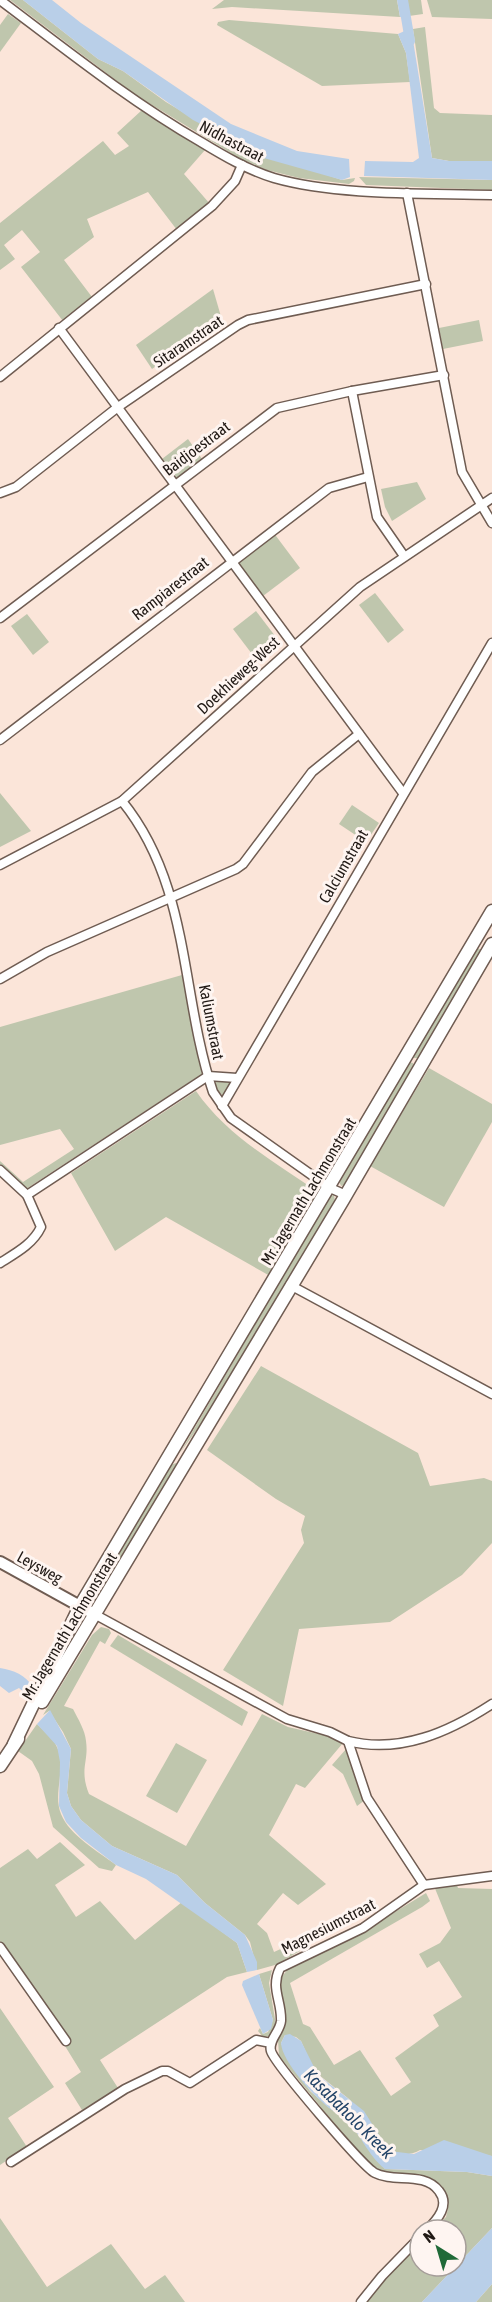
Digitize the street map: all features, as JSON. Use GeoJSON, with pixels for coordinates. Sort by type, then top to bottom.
{"type":"FeatureCollection","features":[{"type":"Feature","properties":{"kind":"main road","name":"Mr. Jagernath Lachmonstraat"},"geometry":{"type":"LineString","coordinates":[[14,1744],[80,1606],[330,1188],[492,911]]}},
{"type":"Feature","properties":{"kind":"main road","name":"Mr. Jagernath Lachmonstraat"},"geometry":{"type":"LineString","coordinates":[[14,1744],[96,1615],[492,945]]}},
{"type":"Feature","properties":{"kind":"main road"},"geometry":{"type":"LineString","coordinates":[[0,1766],[14,1744]]}},
{"type":"Feature","properties":{"kind":"street","name":"Nidhastraat"},"geometry":{"type":"LineString","coordinates":[[0,0],[170,124],[242,165],[273,178],[299,184],[407,193],[492,195]]}},
{"type":"Feature","properties":{"kind":"street"},"geometry":{"type":"LineString","coordinates":[[0,377],[212,206],[235,181],[242,165]]}},
{"type":"Feature","properties":{"kind":"street"},"geometry":{"type":"LineString","coordinates":[[407,193],[462,472],[492,523]]}},
{"type":"Feature","properties":{"kind":"street","name":"Sitaramstraat"},"geometry":{"type":"LineString","coordinates":[[0,493],[16,487],[118,407],[248,320],[426,284]]}},
{"type":"Feature","properties":{"kind":"street"},"geometry":{"type":"LineString","coordinates":[[59,328],[403,793]]}},
{"type":"Feature","properties":{"kind":"street","name":"Baidjoestraat"},"geometry":{"type":"LineString","coordinates":[[0,618],[277,408],[352,391],[444,375]]}},
{"type":"Feature","properties":{"kind":"street"},"geometry":{"type":"LineString","coordinates":[[352,391],[377,517],[404,556]]}},
{"type":"Feature","properties":{"kind":"street","name":"Rampiarestraat"},"geometry":{"type":"LineString","coordinates":[[0,740],[231,560],[328,488],[368,477]]}},
{"type":"Feature","properties":{"kind":"street","name":"Doekhieweg-West"},"geometry":{"type":"LineString","coordinates":[[0,865],[122,801],[293,644],[360,587],[492,498]]}},
{"type":"Feature","properties":{"kind":"street","name":"Calciumstraat"},"geometry":{"type":"LineString","coordinates":[[222,1106],[492,643]]}},
{"type":"Feature","properties":{"kind":"street"},"geometry":{"type":"LineString","coordinates":[[0,979],[47,952],[243,864],[312,772],[359,734]]}},
{"type":"Feature","properties":{"kind":"street","name":"Kaliumstraat"},"geometry":{"type":"LineString","coordinates":[[122,801],[141,824],[155,850],[172,896],[208,1076],[222,1106],[231,1118],[330,1188],[346,1195]]}},
{"type":"Feature","properties":{"kind":"street"},"geometry":{"type":"LineString","coordinates":[[476,938],[492,945]]}},
{"type":"Feature","properties":{"kind":"street"},"geometry":{"type":"LineString","coordinates":[[27,1195],[208,1076],[237,1078]]}},
{"type":"Feature","properties":{"kind":"street"},"geometry":{"type":"LineString","coordinates":[[0,1170],[27,1195],[41,1227],[37,1236],[27,1245],[0,1263]]}},
{"type":"Feature","properties":{"kind":"street"},"geometry":{"type":"LineString","coordinates":[[290,1285],[492,1394]]}},
{"type":"Feature","properties":{"kind":"street","name":"Leysweg"},"geometry":{"type":"LineString","coordinates":[[0,1562],[96,1615]]}},
{"type":"Feature","properties":{"kind":"street"},"geometry":{"type":"LineString","coordinates":[[96,1615],[287,1719],[330,1732],[348,1741],[373,1747],[405,1744],[456,1726],[492,1704]]}},
{"type":"Feature","properties":{"kind":"street"},"geometry":{"type":"LineString","coordinates":[[348,1741],[367,1798],[424,1885],[492,1876]]}},
{"type":"Feature","properties":{"kind":"street","name":"Magnesiumstraat"},"geometry":{"type":"LineString","coordinates":[[271,2043],[281,2020],[274,1986],[280,1968],[363,1928],[404,1902],[424,1885]]}},
{"type":"Feature","properties":{"kind":"street"},"geometry":{"type":"LineString","coordinates":[[0,1947],[66,2041]]}},
{"type":"Feature","properties":{"kind":"street"},"geometry":{"type":"LineString","coordinates":[[11,2162],[125,2089],[162,2071],[168,2071],[188,2083],[256,2040],[271,2043],[271,2050],[285,2074],[321,2112],[361,2164],[383,2177],[429,2182],[438,2188],[443,2197],[442,2211],[437,2218]]}},
{"type":"Feature","properties":{"kind":"street"},"geometry":{"type":"LineString","coordinates":[[361,2302],[408,2249]]}},
{"type":"Feature","properties":{"kind":"green space"},"geometry":{"type":"Polygon","coordinates":[[[10,0],[23,0],[98,59],[123,71],[166,102],[228,139],[251,150],[342,180],[355,178],[354,181],[349,184],[299,178],[267,170],[239,158],[134,94],[10,0]]]}},
{"type":"Feature","properties":{"kind":"green space"},"geometry":{"type":"Polygon","coordinates":[[[224,0],[397,0],[400,17],[232,7],[212,9],[224,0]]]}},
{"type":"Feature","properties":{"kind":"green space"},"geometry":{"type":"Polygon","coordinates":[[[406,0],[421,0],[423,14],[409,16],[406,0]]]}},
{"type":"Feature","properties":{"kind":"green space"},"geometry":{"type":"Polygon","coordinates":[[[427,0],[492,0],[492,19],[432,17],[427,0]]]}},
{"type":"Feature","properties":{"kind":"green space"},"geometry":{"type":"Polygon","coordinates":[[[8,14],[21,23],[0,52],[0,25],[8,14]]]}},
{"type":"Feature","properties":{"kind":"green space"},"geometry":{"type":"Polygon","coordinates":[[[229,20],[398,34],[406,53],[410,82],[322,86],[217,25],[218,22],[229,20]]]}},
{"type":"Feature","properties":{"kind":"green space"},"geometry":{"type":"Polygon","coordinates":[[[425,27],[434,108],[440,113],[492,115],[492,161],[449,161],[432,158],[413,29],[425,27]]]}},
{"type":"Feature","properties":{"kind":"green space"},"geometry":{"type":"Polygon","coordinates":[[[142,110],[205,150],[184,174],[210,204],[177,230],[148,192],[87,219],[94,237],[64,260],[92,297],[63,321],[21,267],[40,252],[22,230],[4,245],[15,259],[0,270],[0,223],[103,141],[115,155],[129,146],[117,133],[142,110]]]}},
{"type":"Feature","properties":{"kind":"green space"},"geometry":{"type":"Polygon","coordinates":[[[359,177],[492,180],[492,190],[366,185],[359,177]]]}},
{"type":"Feature","properties":{"kind":"green space"},"geometry":{"type":"Polygon","coordinates":[[[213,289],[222,320],[152,369],[136,345],[213,289]]]}},
{"type":"Feature","properties":{"kind":"green space"},"geometry":{"type":"Polygon","coordinates":[[[479,320],[483,341],[443,349],[439,328],[479,320]]]}},
{"type":"Feature","properties":{"kind":"green space"},"geometry":{"type":"Polygon","coordinates":[[[188,439],[202,459],[177,478],[162,459],[188,439]]]}},
{"type":"Feature","properties":{"kind":"green space"},"geometry":{"type":"Polygon","coordinates":[[[417,482],[426,499],[392,521],[385,507],[381,489],[417,482]]]}},
{"type":"Feature","properties":{"kind":"green space"},"geometry":{"type":"Polygon","coordinates":[[[273,532],[300,568],[263,596],[238,562],[273,532]]]}},
{"type":"Feature","properties":{"kind":"green space"},"geometry":{"type":"Polygon","coordinates":[[[375,593],[404,630],[388,643],[359,605],[375,593]]]}},
{"type":"Feature","properties":{"kind":"green space"},"geometry":{"type":"Polygon","coordinates":[[[256,611],[282,645],[258,662],[233,629],[256,611]]]}},
{"type":"Feature","properties":{"kind":"green space"},"geometry":{"type":"Polygon","coordinates":[[[27,614],[49,642],[33,655],[11,626],[27,614]]]}},
{"type":"Feature","properties":{"kind":"green space"},"geometry":{"type":"Polygon","coordinates":[[[0,793],[31,831],[0,847],[0,793]]]}},
{"type":"Feature","properties":{"kind":"green space"},"geometry":{"type":"Polygon","coordinates":[[[352,805],[379,823],[366,842],[339,824],[352,805]]]}},
{"type":"Feature","properties":{"kind":"green space"},"geometry":{"type":"Polygon","coordinates":[[[477,948],[482,950],[419,1058],[414,1058],[413,1055],[477,948]]]}},
{"type":"Feature","properties":{"kind":"green space"},"geometry":{"type":"Polygon","coordinates":[[[182,975],[202,1074],[26,1189],[0,1167],[0,1161],[23,1182],[74,1149],[60,1129],[0,1145],[0,1027],[182,975]]]}},
{"type":"Feature","properties":{"kind":"green space"},"geometry":{"type":"Polygon","coordinates":[[[409,1062],[413,1063],[415,1068],[344,1185],[341,1186],[339,1181],[409,1062]]]}},
{"type":"Feature","properties":{"kind":"green space"},"geometry":{"type":"Polygon","coordinates":[[[429,1068],[492,1104],[492,1122],[444,1207],[370,1166],[429,1068]]]}},
{"type":"Feature","properties":{"kind":"green space"},"geometry":{"type":"Polygon","coordinates":[[[217,1080],[230,1083],[223,1096],[214,1086],[217,1080]]]}},
{"type":"Feature","properties":{"kind":"green space"},"geometry":{"type":"Polygon","coordinates":[[[196,1091],[208,1107],[237,1135],[318,1192],[270,1276],[166,1217],[115,1251],[71,1173],[196,1091]]]}},
{"type":"Feature","properties":{"kind":"green space"},"geometry":{"type":"Polygon","coordinates":[[[334,1195],[335,1201],[218,1400],[180,1453],[330,1196],[334,1195]]]}},
{"type":"Feature","properties":{"kind":"green space"},"geometry":{"type":"Polygon","coordinates":[[[261,1366],[418,1453],[430,1486],[484,1478],[492,1481],[492,1543],[462,1575],[390,1622],[299,1629],[283,1706],[223,1670],[304,1543],[301,1530],[305,1516],[276,1499],[207,1450],[261,1366]]]}},
{"type":"Feature","properties":{"kind":"green space"},"geometry":{"type":"Polygon","coordinates":[[[176,1463],[177,1465],[93,1606],[93,1597],[171,1465],[176,1463]]]}},
{"type":"Feature","properties":{"kind":"green space"},"geometry":{"type":"Polygon","coordinates":[[[101,1627],[109,1629],[111,1633],[105,1644],[100,1641],[64,1706],[73,1709],[84,1733],[87,1748],[84,1772],[89,1794],[186,1846],[262,1714],[288,1727],[332,1737],[343,1743],[305,1788],[296,1784],[269,1835],[326,1884],[298,1905],[283,1893],[257,1924],[267,1933],[274,1952],[296,1942],[300,1951],[275,1965],[257,1970],[250,1942],[245,1935],[205,1903],[177,1875],[112,1846],[81,1820],[71,1806],[67,1793],[71,1749],[49,1711],[43,1715],[92,1635],[101,1627]]]}},
{"type":"Feature","properties":{"kind":"green space"},"geometry":{"type":"Polygon","coordinates":[[[118,1635],[248,1712],[242,1726],[110,1646],[118,1635]]]}},
{"type":"Feature","properties":{"kind":"green space"},"geometry":{"type":"Polygon","coordinates":[[[37,1724],[52,1739],[59,1753],[61,1762],[58,1797],[65,1822],[93,1849],[116,1865],[112,1871],[99,1868],[53,1827],[39,1774],[32,1761],[18,1751],[37,1724]]]}},
{"type":"Feature","properties":{"kind":"green space"},"geometry":{"type":"Polygon","coordinates":[[[176,1743],[207,1760],[177,1813],[146,1796],[176,1743]]]}},
{"type":"Feature","properties":{"kind":"green space"},"geometry":{"type":"Polygon","coordinates":[[[347,1748],[365,1800],[357,1806],[343,1774],[332,1765],[347,1748]]]}},
{"type":"Feature","properties":{"kind":"green space"},"geometry":{"type":"Polygon","coordinates":[[[60,1842],[85,1865],[55,1885],[76,1917],[100,1901],[135,1940],[182,1902],[237,1943],[247,1972],[227,1977],[100,2060],[118,2088],[82,2110],[65,2083],[81,2072],[65,2046],[71,2042],[0,1941],[0,1868],[28,1849],[37,1859],[60,1842]]]}},
{"type":"Feature","properties":{"kind":"green space"},"geometry":{"type":"Polygon","coordinates":[[[456,1883],[458,1888],[492,1889],[492,2156],[420,2150],[404,2154],[389,2151],[349,2099],[314,2071],[301,2041],[296,2037],[285,2035],[281,2043],[286,2056],[310,2091],[332,2110],[343,2116],[385,2169],[467,2172],[492,2176],[492,2228],[468,2253],[468,2218],[445,2218],[448,2202],[446,2191],[439,2184],[430,2180],[385,2174],[372,2167],[279,2056],[278,2039],[286,2019],[279,1992],[280,1979],[288,1969],[354,1937],[426,1893],[430,1901],[422,1907],[290,1983],[303,2024],[310,2027],[334,2065],[360,2050],[391,2096],[411,2082],[395,2058],[439,2026],[433,2015],[462,1997],[439,1961],[427,1968],[419,1954],[440,1943],[451,1928],[434,1886],[456,1883]]]}},
{"type":"Feature","properties":{"kind":"green space"},"geometry":{"type":"Polygon","coordinates":[[[272,1970],[269,1983],[276,2025],[269,2036],[263,2037],[258,2031],[260,2028],[263,2034],[268,2032],[273,2020],[259,1974],[272,1970]]]}},
{"type":"Feature","properties":{"kind":"green space"},"geometry":{"type":"Polygon","coordinates":[[[0,2008],[54,2087],[8,2118],[27,2147],[0,2165],[0,2008]]]}},
{"type":"Feature","properties":{"kind":"green space"},"geometry":{"type":"Polygon","coordinates":[[[0,2218],[47,2287],[111,2244],[145,2289],[165,2275],[185,2302],[0,2302],[0,2218]]]}},
{"type":"Feature","properties":{"kind":"green space"},"geometry":{"type":"Polygon","coordinates":[[[408,2254],[408,2278],[445,2278],[422,2302],[365,2302],[408,2254]]]}},
{"type":"Feature","properties":{"kind":"green space"},"geometry":{"type":"Polygon","coordinates":[[[492,2284],[492,2302],[476,2302],[492,2284]]]}},
{"type":"Feature","properties":{"kind":"water"},"geometry":{"type":"Polygon","coordinates":[[[23,0],[52,0],[81,23],[231,124],[297,151],[349,159],[350,177],[342,180],[250,154],[251,150],[193,120],[123,71],[98,59],[23,0]]]}},
{"type":"Feature","properties":{"kind":"water"},"geometry":{"type":"Polygon","coordinates":[[[397,0],[406,0],[407,17],[400,17],[397,0]]]}},
{"type":"Feature","properties":{"kind":"water"},"geometry":{"type":"Polygon","coordinates":[[[411,28],[432,158],[449,161],[492,161],[492,180],[364,176],[365,161],[413,162],[419,158],[406,53],[398,34],[411,28]]]}},
{"type":"Feature","properties":{"kind":"water"},"geometry":{"type":"Polygon","coordinates":[[[0,1668],[26,1679],[33,1687],[28,1696],[19,1688],[9,1693],[0,1686],[0,1668]]]}},
{"type":"Feature","properties":{"kind":"water"},"geometry":{"type":"Polygon","coordinates":[[[50,1710],[71,1749],[67,1793],[71,1806],[81,1820],[112,1846],[177,1875],[205,1903],[245,1935],[257,1962],[257,1970],[247,1972],[237,1943],[146,1879],[116,1865],[81,1838],[66,1822],[59,1806],[60,1762],[57,1746],[37,1724],[50,1710]]]}},
{"type":"Feature","properties":{"kind":"water"},"geometry":{"type":"Polygon","coordinates":[[[259,1974],[273,2020],[271,2029],[263,2034],[242,1985],[243,1981],[259,1974]]]}},
{"type":"Feature","properties":{"kind":"water","name":"Kasabaholo Kreek"},"geometry":{"type":"Polygon","coordinates":[[[290,2034],[301,2041],[318,2075],[364,2111],[389,2151],[414,2154],[444,2140],[492,2156],[492,2176],[467,2172],[385,2169],[373,2157],[350,2123],[317,2098],[293,2070],[281,2043],[285,2035],[290,2034]]]}},
{"type":"Feature","properties":{"kind":"water"},"geometry":{"type":"Polygon","coordinates":[[[492,2228],[492,2284],[476,2302],[422,2302],[445,2278],[468,2278],[468,2253],[492,2228]]]}},
{"type":"Feature","properties":{"kind":"waterway"},"geometry":{"type":"LineString","coordinates":[[403,0],[410,41]]}}]}
